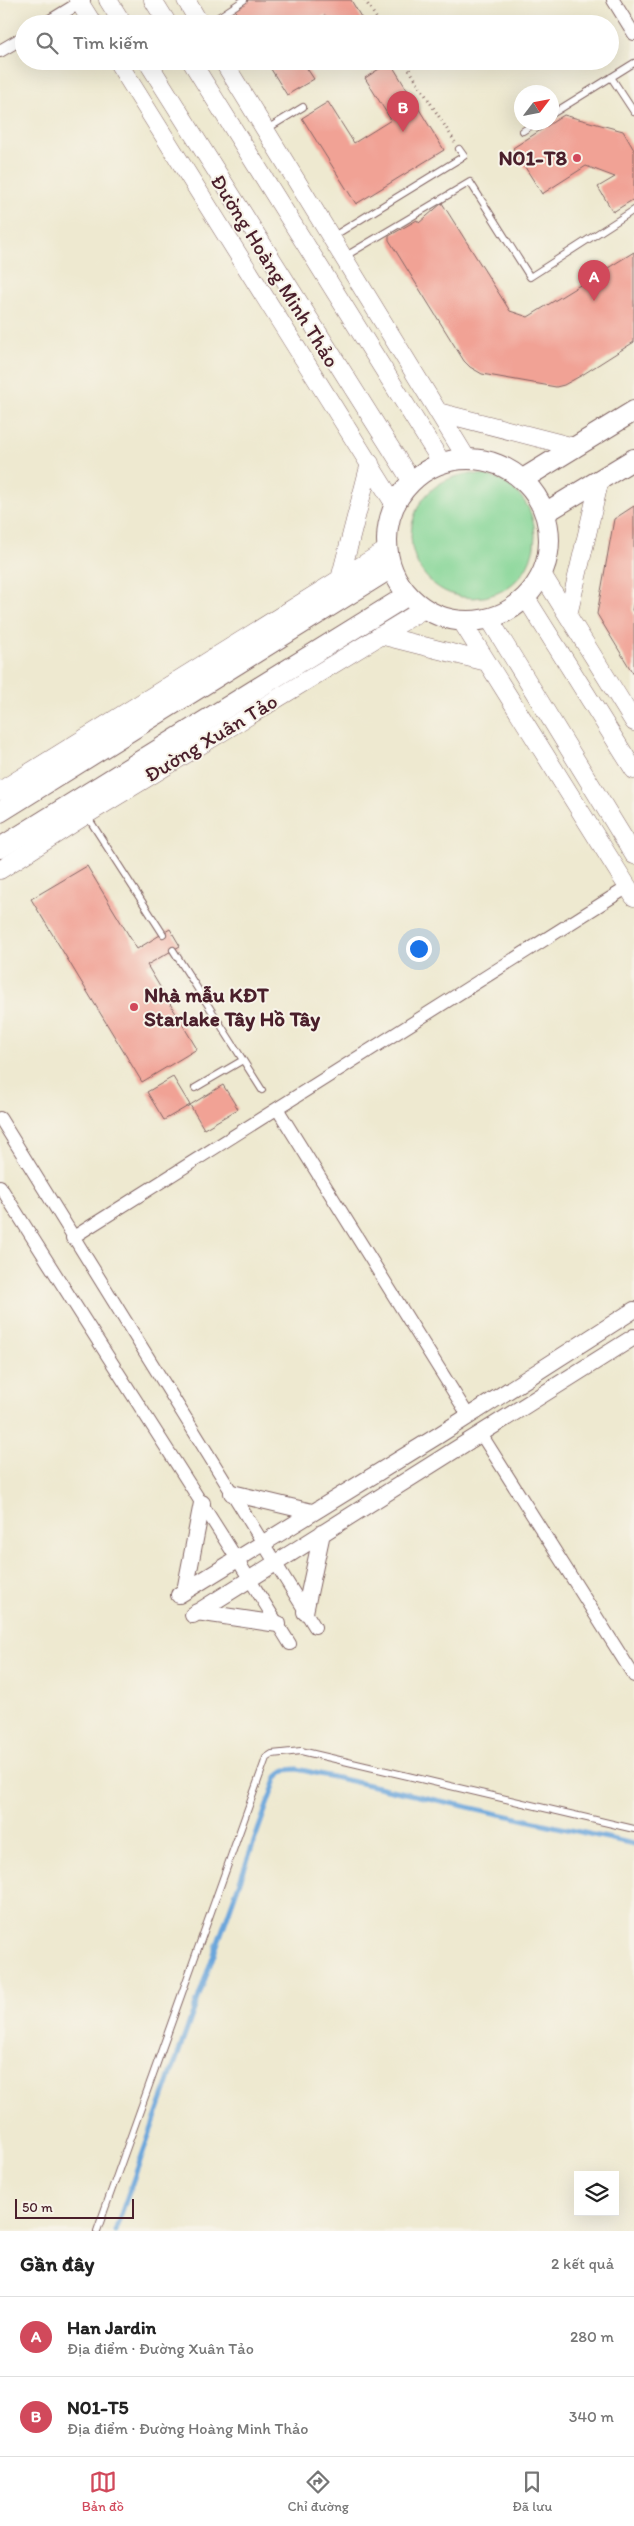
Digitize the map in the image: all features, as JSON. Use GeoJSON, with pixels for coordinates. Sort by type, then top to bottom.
{"type":"FeatureCollection","features":[{"type":"Feature","properties":{"kind":"main road"},"geometry":{"type":"LineString","coordinates":[[108,0],[117,15]]}},
{"type":"Feature","properties":{"kind":"main road"},"geometry":{"type":"LineString","coordinates":[[153,0],[162,15]]}},
{"type":"Feature","properties":{"kind":"main road"},"geometry":{"type":"LineString","coordinates":[[186,0],[195,15]]}},
{"type":"Feature","properties":{"kind":"main road"},"geometry":{"type":"LineString","coordinates":[[81,1],[88,15]]}},
{"type":"Feature","properties":{"kind":"main road","name":"Đường Hoàng Minh Thảo"},"geometry":{"type":"LineString","coordinates":[[123,70],[395,505]]}},
{"type":"Feature","properties":{"kind":"main road","name":"Đường Hoàng Minh Thảo"},"geometry":{"type":"LineString","coordinates":[[153,70],[412,482]]}},
{"type":"Feature","properties":{"kind":"main road","name":"Đường Hoàng Minh Thảo"},"geometry":{"type":"LineString","coordinates":[[197,70],[442,463]]}},
{"type":"Feature","properties":{"kind":"main road"},"geometry":{"type":"LineString","coordinates":[[228,70],[467,459]]}},
{"type":"Feature","properties":{"kind":"main road"},"geometry":{"type":"LineString","coordinates":[[523,479],[634,411]]}},
{"type":"Feature","properties":{"kind":"main road"},"geometry":{"type":"LineString","coordinates":[[438,412],[574,447]]}},
{"type":"Feature","properties":{"kind":"main road"},"geometry":{"type":"LineString","coordinates":[[475,458],[502,465],[523,479],[542,503],[550,530],[549,557],[539,582],[526,598],[490,620],[462,622],[448,620],[424,608],[408,594],[390,558],[386,541],[390,515],[403,490],[423,471],[442,463],[475,458]]}},
{"type":"Feature","properties":{"kind":"main road"},"geometry":{"type":"LineString","coordinates":[[545,513],[634,458]]}},
{"type":"Feature","properties":{"kind":"main road"},"geometry":{"type":"LineString","coordinates":[[340,579],[370,463]]}},
{"type":"Feature","properties":{"kind":"main road"},"geometry":{"type":"LineString","coordinates":[[568,614],[600,479]]}},
{"type":"Feature","properties":{"kind":"main road"},"geometry":{"type":"LineString","coordinates":[[0,791],[340,579],[390,558]]}},
{"type":"Feature","properties":{"kind":"main road"},"geometry":{"type":"LineString","coordinates":[[0,812],[390,558]]}},
{"type":"Feature","properties":{"kind":"main road"},"geometry":{"type":"LineString","coordinates":[[542,574],[634,722]]}},
{"type":"Feature","properties":{"kind":"main road","name":"Đường Xuân Tảo"},"geometry":{"type":"LineString","coordinates":[[0,848],[408,594]]}},
{"type":"Feature","properties":{"kind":"main road"},"geometry":{"type":"LineString","coordinates":[[526,598],[634,770]]}},
{"type":"Feature","properties":{"kind":"main road","name":"Đường Xuân Tảo"},"geometry":{"type":"LineString","coordinates":[[0,870],[86,815],[424,608]]}},
{"type":"Feature","properties":{"kind":"main road"},"geometry":{"type":"LineString","coordinates":[[490,620],[634,855]]}},
{"type":"Feature","properties":{"kind":"main road"},"geometry":{"type":"LineString","coordinates":[[462,622],[631,892]]}},
{"type":"Feature","properties":{"kind":"main road"},"geometry":{"type":"LineString","coordinates":[[380,635],[487,662]]}},
{"type":"Feature","properties":{"kind":"street"},"geometry":{"type":"LineString","coordinates":[[613,0],[634,34]]}},
{"type":"Feature","properties":{"kind":"street"},"geometry":{"type":"LineString","coordinates":[[59,15],[81,1]]}},
{"type":"Feature","properties":{"kind":"street"},"geometry":{"type":"LineString","coordinates":[[0,52],[15,43]]}},
{"type":"Feature","properties":{"kind":"street"},"geometry":{"type":"LineString","coordinates":[[72,1238],[631,892]]}},
{"type":"Feature","properties":{"kind":"street"},"geometry":{"type":"LineString","coordinates":[[278,1110],[468,1415]]}},
{"type":"Feature","properties":{"kind":"street"},"geometry":{"type":"LineString","coordinates":[[0,1118],[72,1238],[315,1627]]}},
{"type":"Feature","properties":{"kind":"street"},"geometry":{"type":"LineString","coordinates":[[0,1186],[130,1395],[202,1503],[290,1644]]}},
{"type":"Feature","properties":{"kind":"street"},"geometry":{"type":"LineString","coordinates":[[202,1503],[182,1593],[634,1310]]}},
{"type":"Feature","properties":{"kind":"street"},"geometry":{"type":"LineString","coordinates":[[278,1624],[195,1614],[634,1337]]}},
{"type":"Feature","properties":{"kind":"street"},"geometry":{"type":"LineString","coordinates":[[481,1434],[634,1676]]}},
{"type":"Feature","properties":{"kind":"street"},"geometry":{"type":"LineString","coordinates":[[232,1493],[312,1512]]}},
{"type":"Feature","properties":{"kind":"street"},"geometry":{"type":"LineString","coordinates":[[305,1612],[322,1534]]}},
{"type":"Feature","properties":{"kind":"lane"},"geometry":{"type":"LineString","coordinates":[[222,15],[244,0]]}},
{"type":"Feature","properties":{"kind":"lane"},"geometry":{"type":"LineString","coordinates":[[559,110],[634,63]]}},
{"type":"Feature","properties":{"kind":"lane"},"geometry":{"type":"LineString","coordinates":[[611,77],[634,112]]}},
{"type":"Feature","properties":{"kind":"lane"},"geometry":{"type":"LineString","coordinates":[[264,131],[302,107]]}},
{"type":"Feature","properties":{"kind":"lane"},"geometry":{"type":"LineString","coordinates":[[331,238],[464,156],[459,149]]}},
{"type":"Feature","properties":{"kind":"lane"},"geometry":{"type":"LineString","coordinates":[[343,258],[470,182],[530,277],[634,210]]}},
{"type":"Feature","properties":{"kind":"lane"},"geometry":{"type":"LineString","coordinates":[[86,815],[162,934]]}},
{"type":"Feature","properties":{"kind":"lane"},"geometry":{"type":"LineString","coordinates":[[173,950],[262,1090]]}},
{"type":"Feature","properties":{"kind":"lane"},"geometry":{"type":"LineString","coordinates":[[195,1088],[243,1060]]}},
{"type":"Feature","properties":{"kind":"lane"},"geometry":{"type":"LineString","coordinates":[[97,2231],[266,1758],[272,1754],[301,1751],[634,1829]]}},
{"type":"Feature","properties":{"kind":"path"},"geometry":{"type":"LineString","coordinates":[[365,0],[374,15]]}},
{"type":"Feature","properties":{"kind":"path"},"geometry":{"type":"LineString","coordinates":[[410,70],[459,149]]}},
{"type":"Feature","properties":{"kind":"green space"},"geometry":{"type":"Polygon","coordinates":[[[473,474],[497,479],[517,492],[530,512],[535,536],[530,560],[517,580],[497,593],[473,598],[449,593],[429,580],[416,560],[411,536],[416,512],[429,492],[449,479],[473,474]]]}},
{"type":"Feature","properties":{"kind":"building"},"geometry":{"type":"Polygon","coordinates":[[[248,0],[351,0],[360,15],[238,15],[234,9],[248,0]]]}},
{"type":"Feature","properties":{"kind":"building"},"geometry":{"type":"Polygon","coordinates":[[[272,70],[308,70],[314,79],[287,95],[272,70]]]}},
{"type":"Feature","properties":{"kind":"building"},"geometry":{"type":"Polygon","coordinates":[[[378,70],[395,70],[444,150],[356,204],[302,118],[328,102],[354,143],[391,120],[365,78],[378,70]]]}},
{"type":"Feature","properties":{"kind":"building","name":"N01-T8"},"geometry":{"type":"Polygon","coordinates":[[[564,115],[623,131],[634,150],[634,199],[613,212],[598,187],[615,177],[586,166],[542,194],[513,148],[541,130],[559,130],[559,118],[564,115]]]}},
{"type":"Feature","properties":{"kind":"building"},"geometry":{"type":"Polygon","coordinates":[[[442,203],[510,311],[528,317],[634,252],[634,342],[582,375],[564,385],[556,387],[482,374],[470,367],[464,361],[389,240],[389,236],[417,220],[419,223],[442,203]]]}},
{"type":"Feature","properties":{"kind":"building"},"geometry":{"type":"Polygon","coordinates":[[[634,506],[634,600],[632,610],[634,613],[634,675],[597,614],[614,519],[634,506]]]}},
{"type":"Feature","properties":{"kind":"building","name":"Nhà mẫu KĐT Starlake Tây Hồ Tây"},"geometry":{"type":"Polygon","coordinates":[[[87,866],[137,949],[170,929],[180,946],[147,965],[197,1049],[142,1082],[31,899],[87,866]]]}},
{"type":"Feature","properties":{"kind":"building"},"geometry":{"type":"Polygon","coordinates":[[[173,1077],[190,1105],[164,1120],[147,1092],[173,1077]]]}},
{"type":"Feature","properties":{"kind":"building"},"geometry":{"type":"Polygon","coordinates":[[[223,1085],[238,1109],[204,1129],[190,1105],[223,1085]]]}},
{"type":"Feature","properties":{"kind":"waterway"},"geometry":{"type":"LineString","coordinates":[[115,2231],[277,1777],[285,1770],[297,1769],[634,1844]]}},
{"type":"Feature","properties":{"kind":"place","name":"N01-T5"},"geometry":{"type":"Point","coordinates":[403,132]}},
{"type":"Feature","properties":{"kind":"place","name":"N01-T8"},"geometry":{"type":"Point","coordinates":[577,158]}},
{"type":"Feature","properties":{"kind":"place","name":"Han Jardin"},"geometry":{"type":"Point","coordinates":[594,301]}},
{"type":"Feature","properties":{"kind":"place","name":"Nhà mẫu KĐT Starlake Tây Hồ Tây"},"geometry":{"type":"Point","coordinates":[134,1007]}}]}
